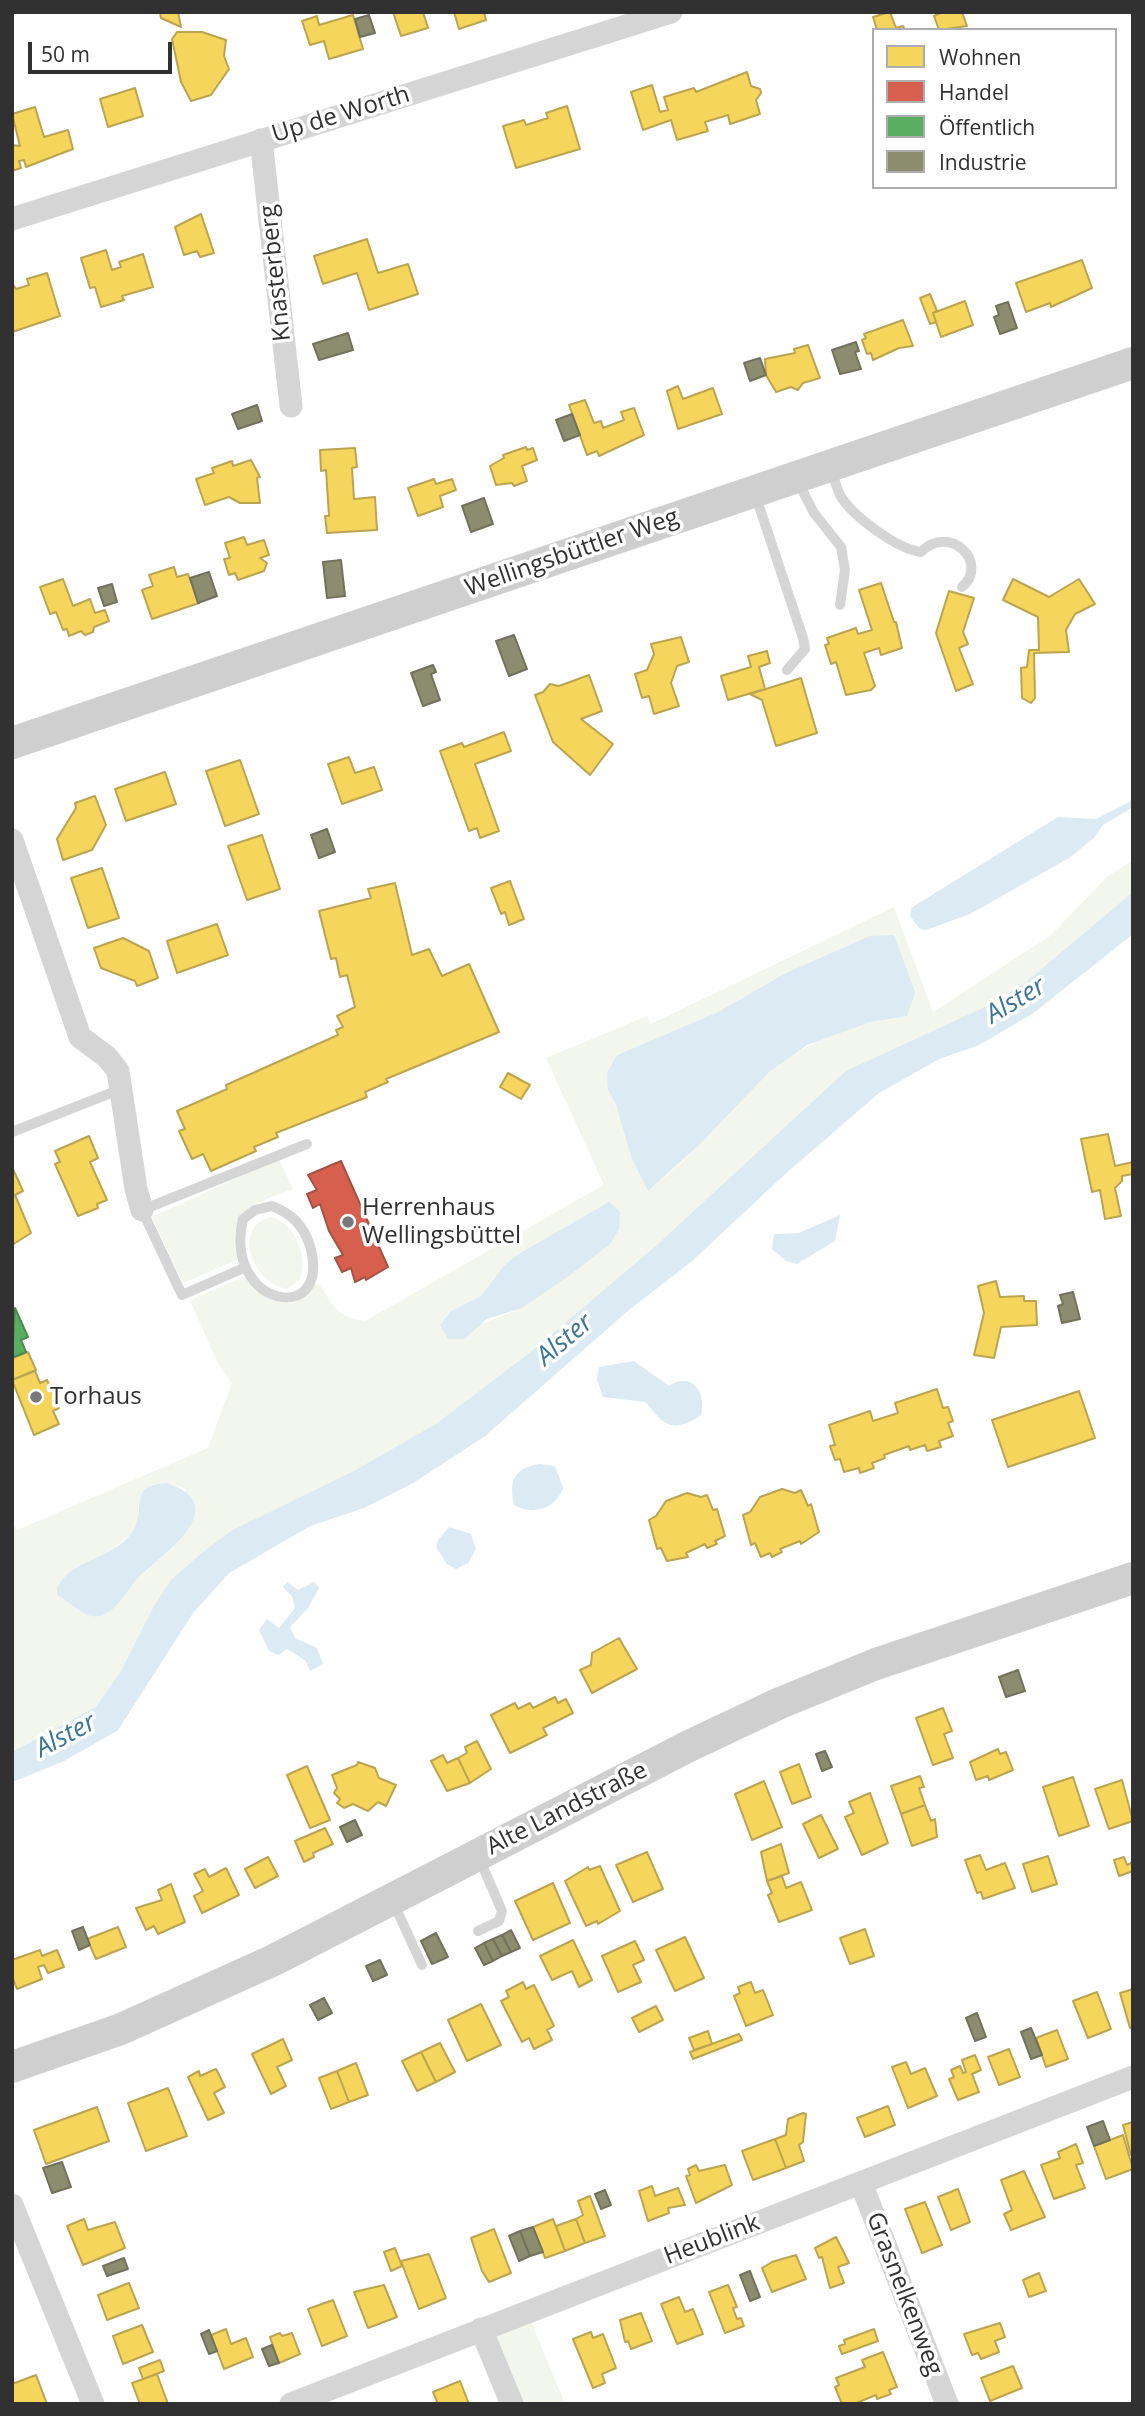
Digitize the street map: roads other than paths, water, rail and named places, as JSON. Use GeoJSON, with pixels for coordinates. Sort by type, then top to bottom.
{"type":"FeatureCollection","features":[{"type":"Feature","properties":{"kind":"main road","name":"Wellingsbüttler Weg"},"geometry":{"type":"LineString","coordinates":[[12,743],[1133,363]]}},
{"type":"Feature","properties":{"kind":"main road","name":"Alte Landstraße"},"geometry":{"type":"LineString","coordinates":[[12,2067],[121,2029],[274,1960],[689,1746],[780,1703],[876,1664],[1133,1578]]}},
{"type":"Feature","properties":{"kind":"street","name":"Up de Worth"},"geometry":{"type":"LineString","coordinates":[[12,219],[671,12]]}},
{"type":"Feature","properties":{"kind":"street","name":"Knasterberg"},"geometry":{"type":"LineString","coordinates":[[261,140],[291,406]]}},
{"type":"Feature","properties":{"kind":"street"},"geometry":{"type":"LineString","coordinates":[[12,840],[80,1037],[107,1057],[118,1071],[123,1088],[136,1189],[142,1210]]}},
{"type":"Feature","properties":{"kind":"street","name":"Heublink"},"geometry":{"type":"LineString","coordinates":[[291,2404],[1133,2077]]}},
{"type":"Feature","properties":{"kind":"street","name":"Grasnelkenweg"},"geometry":{"type":"LineString","coordinates":[[862,2183],[947,2404]]}},
{"type":"Feature","properties":{"kind":"street"},"geometry":{"type":"LineString","coordinates":[[12,2205],[93,2404]]}},
{"type":"Feature","properties":{"kind":"street"},"geometry":{"type":"LineString","coordinates":[[481,2329],[512,2404]]}},
{"type":"Feature","properties":{"kind":"lane"},"geometry":{"type":"LineString","coordinates":[[830,466],[844,500],[886,538],[903,548],[921,552],[931,543],[942,541],[960,547],[971,561],[971,576],[962,587]]}},
{"type":"Feature","properties":{"kind":"lane"},"geometry":{"type":"LineString","coordinates":[[796,477],[814,513],[841,547],[845,570],[840,605]]}},
{"type":"Feature","properties":{"kind":"lane"},"geometry":{"type":"LineString","coordinates":[[754,491],[803,638],[805,649],[787,670]]}},
{"type":"Feature","properties":{"kind":"lane"},"geometry":{"type":"LineString","coordinates":[[12,1132],[123,1088]]}},
{"type":"Feature","properties":{"kind":"lane"},"geometry":{"type":"LineString","coordinates":[[246,1267],[182,1295],[142,1210],[307,1144]]}},
{"type":"Feature","properties":{"kind":"lane"},"geometry":{"type":"LineString","coordinates":[[272,1206],[290,1212],[310,1247],[315,1266],[310,1283],[298,1296],[281,1299],[267,1294],[256,1284],[246,1267],[239,1247],[243,1219],[255,1210],[272,1206]]}},
{"type":"Feature","properties":{"kind":"lane"},"geometry":{"type":"LineString","coordinates":[[478,1855],[502,1912],[499,1921],[478,1931]]}},
{"type":"Feature","properties":{"kind":"lane"},"geometry":{"type":"LineString","coordinates":[[392,1900],[422,1965]]}},
{"type":"Feature","properties":{"kind":"water"},"geometry":{"type":"Polygon","coordinates":[[[1133,800],[1133,807],[1103,825],[1094,838],[1069,858],[970,914],[926,930],[920,929],[910,916],[911,908],[1058,817],[1096,819],[1133,800]]]}},
{"type":"Feature","properties":{"kind":"water","name":"Alster"},"geometry":{"type":"Polygon","coordinates":[[[1133,892],[1133,934],[1032,1014],[979,1045],[939,1059],[879,1093],[784,1175],[691,1262],[630,1309],[485,1436],[413,1483],[364,1508],[310,1526],[229,1573],[193,1613],[118,1730],[64,1761],[12,1782],[12,1752],[96,1707],[121,1671],[153,1608],[171,1580],[203,1552],[231,1531],[354,1471],[436,1424],[532,1351],[657,1245],[846,1071],[998,1001],[1026,982],[1133,892]]]}},
{"type":"Feature","properties":{"kind":"water"},"geometry":{"type":"Polygon","coordinates":[[[894,935],[915,992],[907,1016],[870,1022],[807,1045],[769,1072],[700,1144],[648,1191],[632,1159],[616,1105],[608,1090],[607,1073],[617,1055],[718,1012],[784,974],[870,936],[894,935]]]}},
{"type":"Feature","properties":{"kind":"water"},"geometry":{"type":"Polygon","coordinates":[[[609,1202],[620,1212],[619,1229],[610,1244],[522,1308],[487,1319],[464,1339],[448,1339],[440,1325],[451,1311],[481,1296],[504,1266],[517,1255],[609,1202]]]}},
{"type":"Feature","properties":{"kind":"water"},"geometry":{"type":"Polygon","coordinates":[[[840,1215],[835,1241],[797,1264],[786,1261],[772,1249],[774,1234],[799,1233],[840,1215]]]}},
{"type":"Feature","properties":{"kind":"water"},"geometry":{"type":"Polygon","coordinates":[[[634,1361],[669,1386],[684,1381],[695,1386],[702,1399],[701,1415],[684,1424],[670,1425],[658,1417],[646,1402],[603,1397],[597,1380],[599,1367],[634,1361]]]}},
{"type":"Feature","properties":{"kind":"water"},"geometry":{"type":"Polygon","coordinates":[[[539,1464],[555,1466],[563,1488],[560,1495],[549,1506],[536,1510],[514,1505],[512,1489],[515,1477],[523,1469],[539,1464]]]}},
{"type":"Feature","properties":{"kind":"water"},"geometry":{"type":"Polygon","coordinates":[[[167,1483],[186,1492],[194,1503],[195,1516],[178,1542],[141,1575],[117,1605],[105,1614],[93,1616],[83,1613],[57,1595],[57,1588],[63,1578],[81,1565],[123,1543],[131,1534],[136,1526],[140,1501],[146,1488],[167,1483]]]}},
{"type":"Feature","properties":{"kind":"water"},"geometry":{"type":"Polygon","coordinates":[[[449,1527],[471,1534],[476,1549],[468,1563],[456,1569],[447,1564],[436,1547],[438,1540],[449,1527]]]}},
{"type":"Feature","properties":{"kind":"water"},"geometry":{"type":"Polygon","coordinates":[[[287,1582],[298,1590],[314,1582],[319,1588],[308,1608],[290,1627],[295,1638],[317,1648],[323,1664],[310,1671],[305,1660],[287,1649],[279,1655],[269,1651],[259,1630],[267,1619],[279,1628],[295,1608],[292,1596],[283,1587],[287,1582]]]}},
{"type":"Feature","properties":{"kind":"place","name":"Herrenhaus Wellingsbüttel"},"geometry":{"type":"Point","coordinates":[348,1222]}},
{"type":"Feature","properties":{"kind":"place","name":"Torhaus"},"geometry":{"type":"Point","coordinates":[36,1397]}}]}
